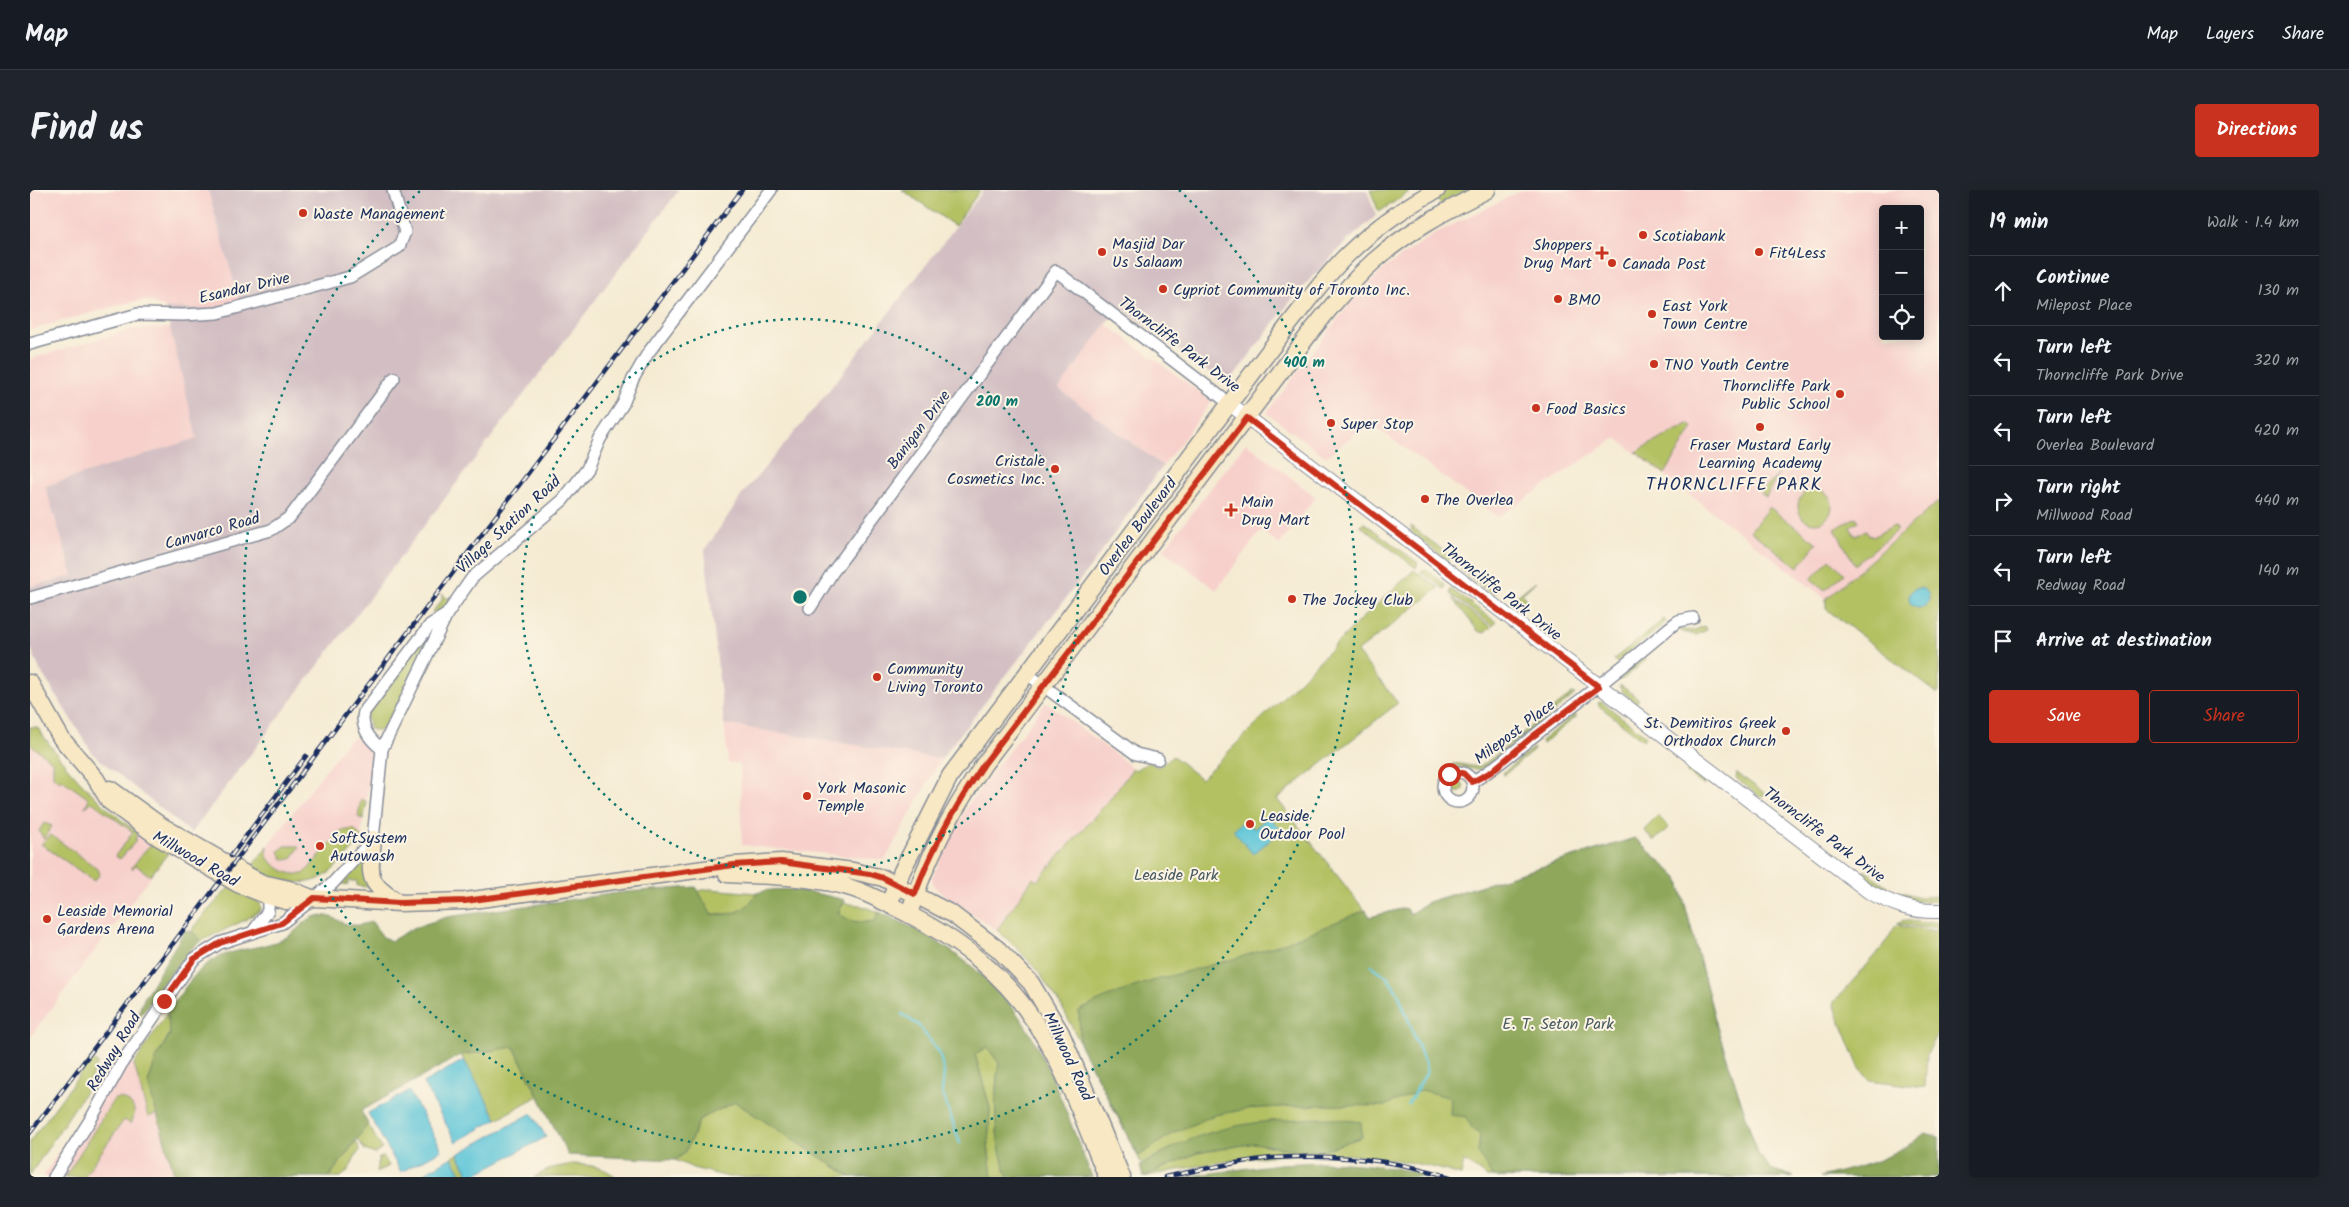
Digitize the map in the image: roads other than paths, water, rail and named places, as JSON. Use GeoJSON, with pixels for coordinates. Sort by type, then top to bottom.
{"type":"FeatureCollection","features":[{"type":"Feature","properties":{"kind":"main road","name":"Overlea Boulevard"},"geometry":{"type":"LineString","coordinates":[[889,904],[950,776],[1305,304],[1350,252],[1382,226],[1438,190]]}},
{"type":"Feature","properties":{"kind":"main road","name":"Overlea Boulevard"},"geometry":{"type":"LineString","coordinates":[[909,914],[915,894],[956,806],[1310,333],[1348,287],[1375,260],[1437,215],[1487,190]]}},
{"type":"Feature","properties":{"kind":"main road","name":"Millwood Road"},"geometry":{"type":"LineString","coordinates":[[32,693],[61,738],[96,780],[109,801],[158,837],[238,884],[286,901],[314,898],[400,903],[465,901],[750,863],[781,862],[853,870],[897,884],[952,914],[998,949],[1031,983],[1061,1032],[1107,1177]]}},
{"type":"Feature","properties":{"kind":"main road","name":"Millwood Road"},"geometry":{"type":"LineString","coordinates":[[96,780],[160,825],[247,875],[262,882],[289,888],[314,898]]}},
{"type":"Feature","properties":{"kind":"main road"},"geometry":{"type":"LineString","coordinates":[[373,839],[371,876],[382,892],[400,903]]}},
{"type":"Feature","properties":{"kind":"main road","name":"Millwood Road"},"geometry":{"type":"LineString","coordinates":[[688,872],[771,875],[840,885],[869,894],[944,932],[983,961],[1013,992],[1078,1090],[1122,1177]]}},
{"type":"Feature","properties":{"kind":"street","name":"Esandar Drive"},"geometry":{"type":"LineString","coordinates":[[30,344],[138,314],[183,315],[217,313],[350,277],[399,247],[405,232],[393,190]]}},
{"type":"Feature","properties":{"kind":"street","name":"Village Station Road"},"geometry":{"type":"LineString","coordinates":[[373,839],[382,749],[447,614],[472,578],[563,500],[587,469],[600,438],[623,404],[633,379],[648,353],[771,190]]}},
{"type":"Feature","properties":{"kind":"street","name":"Thorncliffe Park Drive"},"geometry":{"type":"LineString","coordinates":[[1056,271],[1868,892],[1896,906],[1921,912],[1939,911]]}},
{"type":"Feature","properties":{"kind":"street","name":"Banigan Drive"},"geometry":{"type":"LineString","coordinates":[[810,608],[832,573],[1056,271]]}},
{"type":"Feature","properties":{"kind":"street","name":"Canvarco Road"},"geometry":{"type":"LineString","coordinates":[[30,598],[271,530],[290,517],[394,378]]}},
{"type":"Feature","properties":{"kind":"street"},"geometry":{"type":"LineString","coordinates":[[382,749],[364,728],[362,720],[364,712],[430,625],[447,614]]}},
{"type":"Feature","properties":{"kind":"street","name":"Milepost Place"},"geometry":{"type":"LineString","coordinates":[[1472,782],[1491,772],[1532,737],[1599,687],[1678,621],[1694,618]]}},
{"type":"Feature","properties":{"kind":"street"},"geometry":{"type":"LineString","coordinates":[[1026,673],[1136,754],[1158,759]]}},
{"type":"Feature","properties":{"kind":"street"},"geometry":{"type":"LineString","coordinates":[[314,898],[332,884],[373,839]]}},
{"type":"Feature","properties":{"kind":"street"},"geometry":{"type":"LineString","coordinates":[[252,933],[268,911],[268,896]]}},
{"type":"Feature","properties":{"kind":"street","name":"Redway Road"},"geometry":{"type":"LineString","coordinates":[[54,1177],[92,1117],[123,1061],[194,959],[220,943],[282,923],[314,898]]}},
{"type":"Feature","properties":{"kind":"water"},"geometry":{"type":"Polygon","coordinates":[[[1915,588],[1923,588],[1929,594],[1929,602],[1923,608],[1915,608],[1909,602],[1909,594],[1915,588]]]}},
{"type":"Feature","properties":{"kind":"water"},"geometry":{"type":"Polygon","coordinates":[[[1269,816],[1281,831],[1253,854],[1233,830],[1246,819],[1254,829],[1269,816]]]}},
{"type":"Feature","properties":{"kind":"water"},"geometry":{"type":"Polygon","coordinates":[[[464,1060],[497,1119],[456,1142],[423,1083],[464,1060]]]}},
{"type":"Feature","properties":{"kind":"water"},"geometry":{"type":"Polygon","coordinates":[[[409,1091],[442,1150],[401,1172],[368,1113],[409,1091]]]}},
{"type":"Feature","properties":{"kind":"water"},"geometry":{"type":"Polygon","coordinates":[[[532,1113],[546,1137],[470,1177],[458,1154],[532,1113]]]}},
{"type":"Feature","properties":{"kind":"water"},"geometry":{"type":"Polygon","coordinates":[[[452,1157],[463,1177],[418,1177],[452,1157]]]}},
{"type":"Feature","properties":{"kind":"waterway"},"geometry":{"type":"LineString","coordinates":[[1371,965],[1387,977],[1398,993],[1425,1064],[1427,1072],[1408,1104]]}},
{"type":"Feature","properties":{"kind":"waterway"},"geometry":{"type":"LineString","coordinates":[[902,1014],[918,1025],[939,1052],[944,1072],[942,1092],[960,1143]]}},
{"type":"Feature","properties":{"kind":"railway"},"geometry":{"type":"LineString","coordinates":[[30,1133],[742,190]]}},
{"type":"Feature","properties":{"kind":"railway"},"geometry":{"type":"LineString","coordinates":[[231,856],[306,756]]}},
{"type":"Feature","properties":{"kind":"railway"},"geometry":{"type":"LineString","coordinates":[[1165,1177],[1259,1159],[1295,1157],[1363,1159],[1407,1166],[1450,1177]]}},
{"type":"Feature","properties":{"kind":"place","name":"Waste Management"},"geometry":{"type":"Point","coordinates":[303,213]}},
{"type":"Feature","properties":{"kind":"place","name":"Scotiabank"},"geometry":{"type":"Point","coordinates":[1643,235]}},
{"type":"Feature","properties":{"kind":"place","name":"Masjid Dar Us Salaam"},"geometry":{"type":"Point","coordinates":[1102,252]}},
{"type":"Feature","properties":{"kind":"place","name":"Fit4Less"},"geometry":{"type":"Point","coordinates":[1759,252]}},
{"type":"Feature","properties":{"kind":"place","name":"Shoppers Drug Mart"},"geometry":{"type":"Point","coordinates":[1602,253]}},
{"type":"Feature","properties":{"kind":"place","name":"Canada Post"},"geometry":{"type":"Point","coordinates":[1612,263]}},
{"type":"Feature","properties":{"kind":"place","name":"Cypriot Community of Toronto Inc."},"geometry":{"type":"Point","coordinates":[1163,289]}},
{"type":"Feature","properties":{"kind":"place","name":"BMO"},"geometry":{"type":"Point","coordinates":[1558,299]}},
{"type":"Feature","properties":{"kind":"place","name":"East York Town Centre"},"geometry":{"type":"Point","coordinates":[1652,314]}},
{"type":"Feature","properties":{"kind":"place","name":"TNO Youth Centre"},"geometry":{"type":"Point","coordinates":[1654,364]}},
{"type":"Feature","properties":{"kind":"place","name":"Thorncliffe Park Public School"},"geometry":{"type":"Point","coordinates":[1840,394]}},
{"type":"Feature","properties":{"kind":"place","name":"Food Basics"},"geometry":{"type":"Point","coordinates":[1536,408]}},
{"type":"Feature","properties":{"kind":"place","name":"Super Stop"},"geometry":{"type":"Point","coordinates":[1331,423]}},
{"type":"Feature","properties":{"kind":"place","name":"Fraser Mustard Early Learning Academy"},"geometry":{"type":"Point","coordinates":[1760,427]}},
{"type":"Feature","properties":{"kind":"place","name":"Cristale Cosmetics Inc."},"geometry":{"type":"Point","coordinates":[1055,469]}},
{"type":"Feature","properties":{"kind":"place","name":"The Overlea"},"geometry":{"type":"Point","coordinates":[1425,499]}},
{"type":"Feature","properties":{"kind":"place","name":"Main Drug Mart"},"geometry":{"type":"Point","coordinates":[1231,510]}},
{"type":"Feature","properties":{"kind":"place","name":"The Jockey Club"},"geometry":{"type":"Point","coordinates":[1292,599]}},
{"type":"Feature","properties":{"kind":"place","name":"Community Living Toronto"},"geometry":{"type":"Point","coordinates":[877,677]}},
{"type":"Feature","properties":{"kind":"place","name":"St. Demitiros Greek Orthodox Church"},"geometry":{"type":"Point","coordinates":[1786,731]}},
{"type":"Feature","properties":{"kind":"place","name":"York Masonic Temple"},"geometry":{"type":"Point","coordinates":[807,796]}},
{"type":"Feature","properties":{"kind":"place","name":"Leaside Outdoor Pool"},"geometry":{"type":"Point","coordinates":[1250,824]}},
{"type":"Feature","properties":{"kind":"place","name":"SoftSystem Autowash"},"geometry":{"type":"Point","coordinates":[320,846]}},
{"type":"Feature","properties":{"kind":"place","name":"Leaside Memorial Gardens Arena"},"geometry":{"type":"Point","coordinates":[47,919]}},
{"type":"Feature","properties":{"kind":"district","name":"THORNCLIFFE PARK"},"geometry":{"type":"Point","coordinates":[1734,484]}},
{"type":"Feature","properties":{"kind":"park label","name":"Leaside Park"},"geometry":{"type":"Point","coordinates":[1176,874]}},
{"type":"Feature","properties":{"kind":"park label","name":"E. T. Seton Park"},"geometry":{"type":"Point","coordinates":[1558,1023]}}]}
